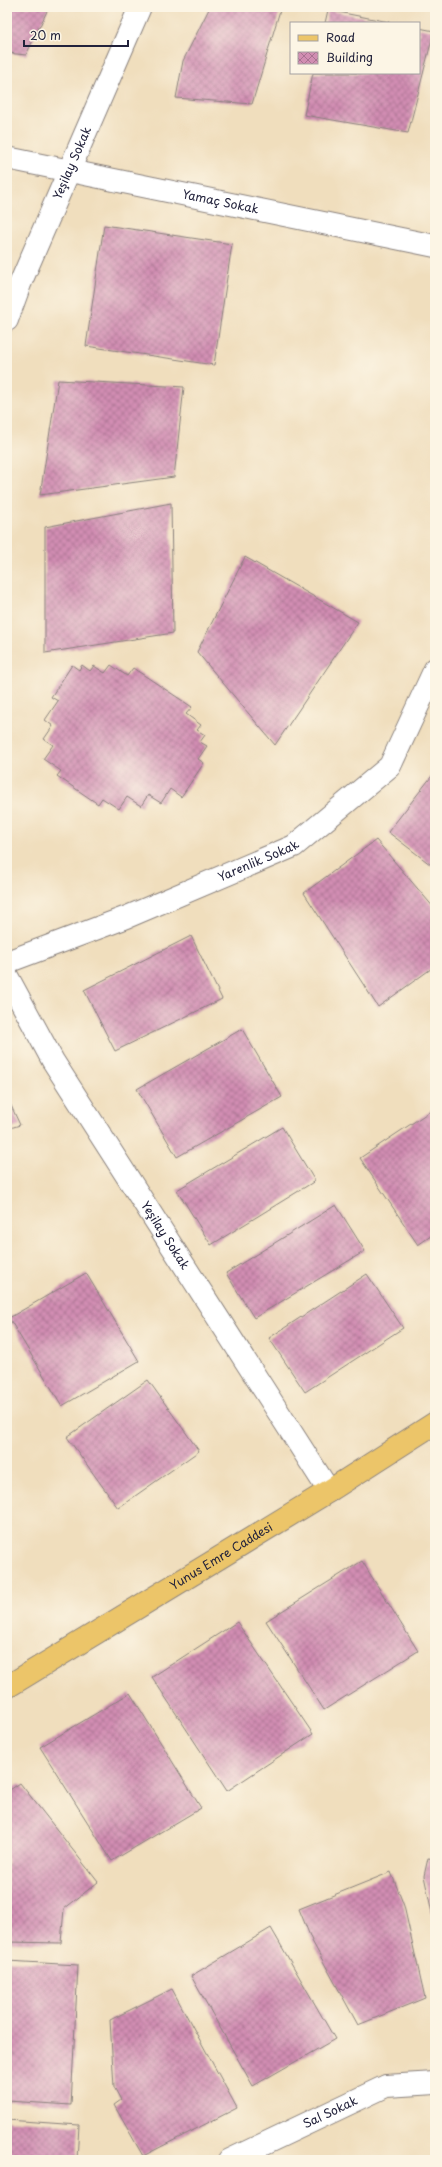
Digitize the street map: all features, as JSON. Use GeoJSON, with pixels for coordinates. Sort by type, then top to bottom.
{"type":"FeatureCollection","features":[{"type":"Feature","properties":{"kind":"main road","name":"Yunus Emre Caddesi"},"geometry":{"type":"LineString","coordinates":[[7,1687],[329,1491],[435,1423]]}},
{"type":"Feature","properties":{"kind":"street","name":"Yeşilay Sokak"},"geometry":{"type":"LineString","coordinates":[[7,320],[20,284],[70,172],[140,7]]}},
{"type":"Feature","properties":{"kind":"street","name":"Yamaç Sokak"},"geometry":{"type":"LineString","coordinates":[[7,158],[435,246]]}},
{"type":"Feature","properties":{"kind":"street","name":"Yarenlik Sokak"},"geometry":{"type":"LineString","coordinates":[[7,962],[127,916],[294,846],[390,766],[435,670]]}},
{"type":"Feature","properties":{"kind":"street","name":"Yeşilay Sokak"},"geometry":{"type":"LineString","coordinates":[[7,976],[53,1061],[329,1491]]}},
{"type":"Feature","properties":{"kind":"street","name":"Sal Sokak"},"geometry":{"type":"LineString","coordinates":[[230,2160],[386,2086],[435,2083]]}},
{"type":"Feature","properties":{"kind":"building"},"geometry":{"type":"Polygon","coordinates":[[[7,7],[49,7],[26,55],[7,53],[7,7]]]}},
{"type":"Feature","properties":{"kind":"building"},"geometry":{"type":"Polygon","coordinates":[[[210,7],[281,7],[252,104],[176,98],[183,61],[210,7]]]}},
{"type":"Feature","properties":{"kind":"building"},"geometry":{"type":"Polygon","coordinates":[[[328,10],[389,22],[325,22],[328,10]]]}},
{"type":"Feature","properties":{"kind":"building"},"geometry":{"type":"Polygon","coordinates":[[[420,28],[434,31],[408,133],[304,115],[313,74],[420,74],[420,28]]]}},
{"type":"Feature","properties":{"kind":"building"},"geometry":{"type":"Polygon","coordinates":[[[104,225],[232,244],[214,365],[86,346],[104,225]]]}},
{"type":"Feature","properties":{"kind":"building"},"geometry":{"type":"Polygon","coordinates":[[[58,380],[184,387],[174,477],[40,495],[58,380]]]}},
{"type":"Feature","properties":{"kind":"building"},"geometry":{"type":"Polygon","coordinates":[[[171,503],[173,633],[45,653],[45,527],[171,503]]]}},
{"type":"Feature","properties":{"kind":"building"},"geometry":{"type":"Polygon","coordinates":[[[245,557],[358,622],[275,745],[197,652],[245,557]]]}},
{"type":"Feature","properties":{"kind":"building"},"geometry":{"type":"Polygon","coordinates":[[[72,665],[79,670],[82,665],[90,671],[94,666],[105,673],[111,665],[127,676],[133,668],[192,707],[186,714],[201,725],[197,730],[205,735],[200,742],[207,746],[198,759],[204,763],[181,797],[170,789],[161,803],[148,795],[141,806],[127,797],[119,809],[102,798],[98,804],[57,776],[61,771],[43,759],[53,745],[44,739],[53,726],[45,720],[58,701],[51,697],[72,665]]]}},
{"type":"Feature","properties":{"kind":"building"},"geometry":{"type":"Polygon","coordinates":[[[435,772],[435,868],[388,832],[435,772]]]}},
{"type":"Feature","properties":{"kind":"building"},"geometry":{"type":"Polygon","coordinates":[[[376,840],[435,909],[435,966],[378,1007],[304,893],[376,840]]]}},
{"type":"Feature","properties":{"kind":"building"},"geometry":{"type":"Polygon","coordinates":[[[191,936],[222,999],[115,1051],[84,990],[191,936]]]}},
{"type":"Feature","properties":{"kind":"building"},"geometry":{"type":"Polygon","coordinates":[[[242,1029],[282,1097],[177,1157],[137,1089],[242,1029]]]}},
{"type":"Feature","properties":{"kind":"building"},"geometry":{"type":"Polygon","coordinates":[[[7,1097],[20,1125],[7,1129],[7,1097]]]}},
{"type":"Feature","properties":{"kind":"building"},"geometry":{"type":"Polygon","coordinates":[[[435,1108],[435,1233],[418,1245],[360,1158],[435,1108]]]}},
{"type":"Feature","properties":{"kind":"building"},"geometry":{"type":"Polygon","coordinates":[[[282,1127],[315,1181],[211,1245],[177,1190],[282,1127]]]}},
{"type":"Feature","properties":{"kind":"building"},"geometry":{"type":"Polygon","coordinates":[[[336,1205],[365,1251],[254,1318],[226,1273],[336,1205]]]}},
{"type":"Feature","properties":{"kind":"building"},"geometry":{"type":"Polygon","coordinates":[[[86,1273],[139,1361],[62,1406],[9,1318],[86,1273]]]}},
{"type":"Feature","properties":{"kind":"building"},"geometry":{"type":"Polygon","coordinates":[[[367,1274],[403,1328],[305,1392],[269,1338],[367,1274]]]}},
{"type":"Feature","properties":{"kind":"building"},"geometry":{"type":"Polygon","coordinates":[[[148,1380],[199,1451],[118,1508],[67,1437],[148,1380]]]}},
{"type":"Feature","properties":{"kind":"building"},"geometry":{"type":"Polygon","coordinates":[[[362,1561],[418,1651],[324,1710],[266,1621],[362,1561]]]}},
{"type":"Feature","properties":{"kind":"building"},"geometry":{"type":"Polygon","coordinates":[[[237,1622],[313,1734],[227,1791],[152,1677],[237,1622]]]}},
{"type":"Feature","properties":{"kind":"building"},"geometry":{"type":"Polygon","coordinates":[[[130,1693],[201,1808],[112,1861],[40,1747],[130,1693]]]}},
{"type":"Feature","properties":{"kind":"building"},"geometry":{"type":"Polygon","coordinates":[[[20,1783],[98,1882],[64,1909],[61,1943],[7,1942],[7,1792],[20,1783]]]}},
{"type":"Feature","properties":{"kind":"building"},"geometry":{"type":"Polygon","coordinates":[[[428,1858],[435,1859],[434,1922],[424,1876],[428,1858]]]}},
{"type":"Feature","properties":{"kind":"building"},"geometry":{"type":"Polygon","coordinates":[[[391,1872],[404,1906],[425,1998],[358,2025],[312,1941],[299,1909],[391,1872]]]}},
{"type":"Feature","properties":{"kind":"building"},"geometry":{"type":"Polygon","coordinates":[[[271,1928],[335,2039],[253,2086],[191,1976],[271,1928]]]}},
{"type":"Feature","properties":{"kind":"building"},"geometry":{"type":"Polygon","coordinates":[[[7,1961],[78,1965],[71,2105],[7,2101],[7,1961]]]}},
{"type":"Feature","properties":{"kind":"building"},"geometry":{"type":"Polygon","coordinates":[[[172,1989],[237,2108],[143,2156],[114,2105],[121,2100],[114,2087],[110,2020],[172,1989]]]}},
{"type":"Feature","properties":{"kind":"building"},"geometry":{"type":"Polygon","coordinates":[[[7,2120],[79,2125],[77,2160],[7,2160],[7,2120]]]}}]}
